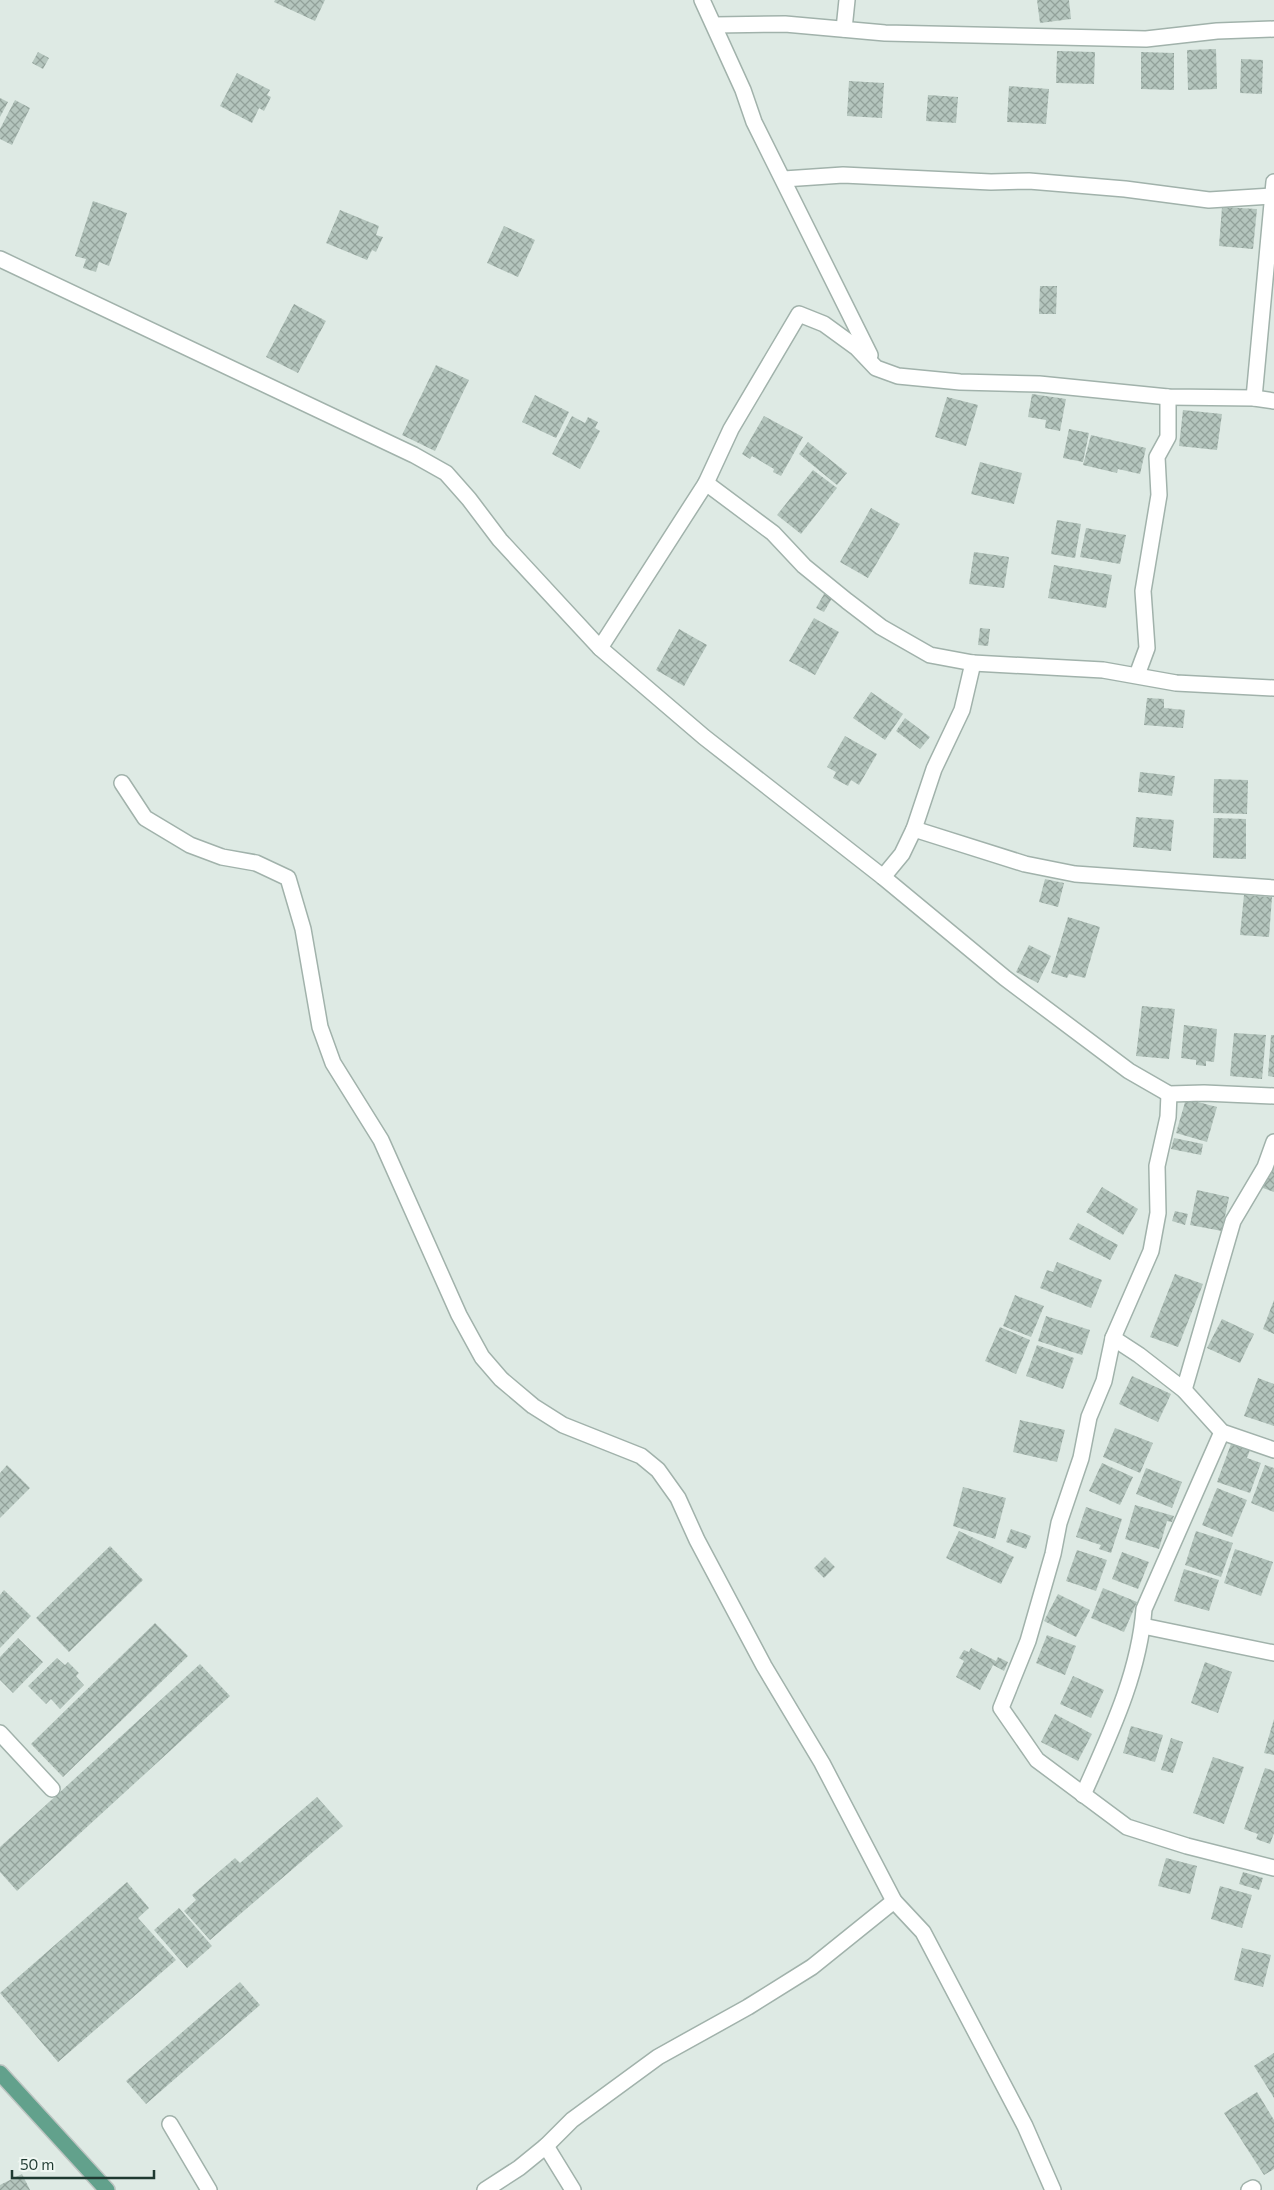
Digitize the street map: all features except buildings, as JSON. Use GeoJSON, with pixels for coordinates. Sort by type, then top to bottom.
{"type":"FeatureCollection","features":[{"type":"Feature","properties":{"kind":"main road"},"geometry":{"type":"LineString","coordinates":[[0,2073],[107,2190]]}},
{"type":"Feature","properties":{"kind":"street"},"geometry":{"type":"LineString","coordinates":[[702,0],[744,90],[754,122],[784,179],[876,368]]}},
{"type":"Feature","properties":{"kind":"street"},"geometry":{"type":"LineString","coordinates":[[844,29],[848,0]]}},
{"type":"Feature","properties":{"kind":"street"},"geometry":{"type":"LineString","coordinates":[[715,25],[785,24],[893,33],[1146,39],[1217,31],[1274,29]]}},
{"type":"Feature","properties":{"kind":"street"},"geometry":{"type":"LineString","coordinates":[[784,179],[843,175],[991,182],[1029,181],[1125,189],[1209,200],[1273,189],[1268,332],[1254,398]]}},
{"type":"Feature","properties":{"kind":"street"},"geometry":{"type":"LineString","coordinates":[[0,259],[414,454],[446,473],[500,540],[600,648],[704,737],[883,877],[1005,978],[1129,1071],[1169,1094],[1204,1093],[1274,1096]]}},
{"type":"Feature","properties":{"kind":"street"},"geometry":{"type":"LineString","coordinates":[[600,648],[706,483],[731,429],[799,314],[824,324],[857,348],[876,368],[898,376],[960,382],[1039,384],[1168,397],[1254,398],[1274,401]]}},
{"type":"Feature","properties":{"kind":"street"},"geometry":{"type":"LineString","coordinates":[[1137,675],[1148,648],[1143,591],[1159,494],[1157,457],[1168,437],[1168,397]]}},
{"type":"Feature","properties":{"kind":"street"},"geometry":{"type":"LineString","coordinates":[[706,483],[773,533],[804,566],[881,627],[930,655],[973,663],[1103,670],[1176,683],[1274,688]]}},
{"type":"Feature","properties":{"kind":"street"},"geometry":{"type":"LineString","coordinates":[[883,877],[902,854],[914,829],[934,769],[962,710],[973,663]]}},
{"type":"Feature","properties":{"kind":"street"},"geometry":{"type":"LineString","coordinates":[[122,783],[145,818],[190,845],[222,857],[256,863],[288,878],[303,929],[320,1027],[333,1063],[381,1140],[460,1315],[482,1357],[501,1379],[540,1411],[563,1425],[641,1456],[658,1470],[678,1498],[697,1540],[764,1666],[822,1763],[894,1901],[923,1932],[1025,2126],[1053,2190]]}},
{"type":"Feature","properties":{"kind":"street"},"geometry":{"type":"LineString","coordinates":[[914,829],[1025,864],[1075,874],[1274,888]]}},
{"type":"Feature","properties":{"kind":"street"},"geometry":{"type":"LineString","coordinates":[[1169,1094],[1168,1118],[1156,1166],[1158,1212],[1151,1251],[1113,1338],[1104,1381],[1089,1417],[1081,1458],[1059,1523],[1053,1554],[1028,1641],[1001,1708],[1036,1760],[1127,1827],[1187,1846],[1274,1868]]}},
{"type":"Feature","properties":{"kind":"street"},"geometry":{"type":"LineString","coordinates":[[1184,1390],[1233,1221],[1266,1167],[1274,1142]]}},
{"type":"Feature","properties":{"kind":"street"},"geometry":{"type":"LineString","coordinates":[[1113,1338],[1139,1355],[1184,1390],[1222,1432],[1274,1450]]}},
{"type":"Feature","properties":{"kind":"street"},"geometry":{"type":"LineString","coordinates":[[1083,1795],[1120,1711],[1143,1626],[1144,1609],[1222,1432]]}},
{"type":"Feature","properties":{"kind":"street"},"geometry":{"type":"LineString","coordinates":[[1143,1626],[1274,1653]]}},
{"type":"Feature","properties":{"kind":"street"},"geometry":{"type":"LineString","coordinates":[[0,1733],[52,1789]]}},
{"type":"Feature","properties":{"kind":"street"},"geometry":{"type":"LineString","coordinates":[[484,2190],[519,2168],[546,2146],[572,2120],[658,2057],[748,2007],[812,1967],[894,1901]]}},
{"type":"Feature","properties":{"kind":"street"},"geometry":{"type":"LineString","coordinates":[[170,2124],[209,2190]]}},
{"type":"Feature","properties":{"kind":"street"},"geometry":{"type":"LineString","coordinates":[[546,2146],[573,2190]]}}]}
